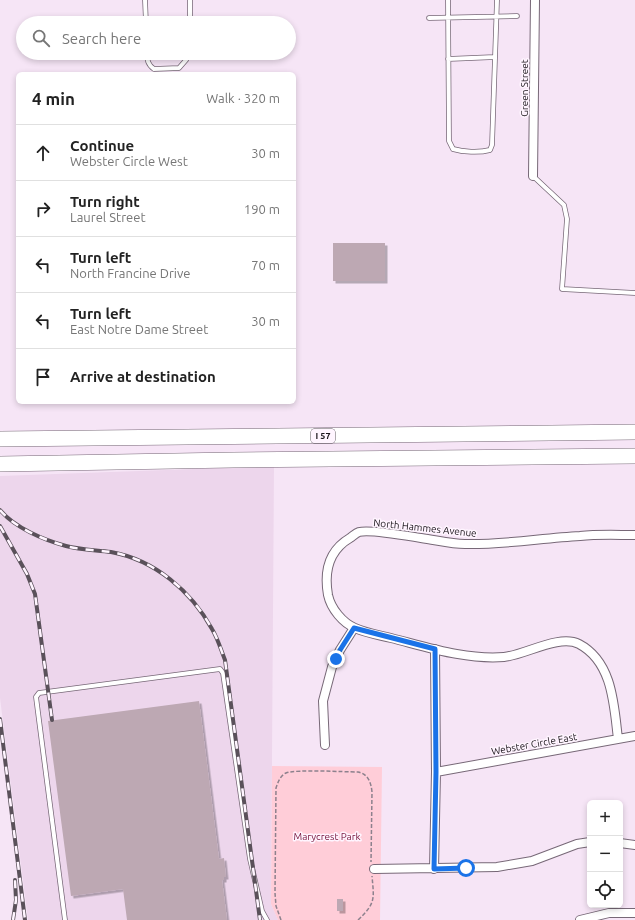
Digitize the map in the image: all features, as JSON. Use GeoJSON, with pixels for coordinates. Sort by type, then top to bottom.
{"type":"FeatureCollection","features":[{"type":"Feature","properties":{"kind":"highway","name":"I 57"},"geometry":{"type":"LineString","coordinates":[[5,439],[635,432]]}},
{"type":"Feature","properties":{"kind":"highway"},"geometry":{"type":"LineString","coordinates":[[0,464],[635,456]]}},
{"type":"Feature","properties":{"kind":"street","name":"Green Street"},"geometry":{"type":"LineString","coordinates":[[533,176],[535,0]]}},
{"type":"Feature","properties":{"kind":"street","name":"North Hammes Avenue"},"geometry":{"type":"LineString","coordinates":[[354,628],[339,616],[330,603],[327,587],[327,568],[333,552],[344,541],[360,532],[380,532],[463,544],[487,544],[582,535],[635,535]]}},
{"type":"Feature","properties":{"kind":"street"},"geometry":{"type":"LineString","coordinates":[[325,744],[323,701],[330,674],[340,650],[354,628],[435,649],[473,656],[504,656],[518,654],[549,644],[568,642],[578,644],[591,653],[601,665],[608,681],[614,702],[618,739]]}},
{"type":"Feature","properties":{"kind":"street"},"geometry":{"type":"LineString","coordinates":[[434,869],[436,772],[435,649]]}},
{"type":"Feature","properties":{"kind":"street","name":"Webster Circle East"},"geometry":{"type":"LineString","coordinates":[[436,772],[635,736]]}},
{"type":"Feature","properties":{"kind":"street"},"geometry":{"type":"LineString","coordinates":[[372,868],[434,869],[497,867],[532,861],[577,844],[587,842]]}},
{"type":"Feature","properties":{"kind":"street"},"geometry":{"type":"LineString","coordinates":[[623,843],[635,845]]}},
{"type":"Feature","properties":{"kind":"street"},"geometry":{"type":"LineString","coordinates":[[580,920],[609,913],[635,913]]}},
{"type":"Feature","properties":{"kind":"lane"},"geometry":{"type":"LineString","coordinates":[[145,0],[146,16]]}},
{"type":"Feature","properties":{"kind":"lane"},"geometry":{"type":"LineString","coordinates":[[190,0],[190,16]]}},
{"type":"Feature","properties":{"kind":"lane"},"geometry":{"type":"LineString","coordinates":[[448,0],[449,141],[453,149],[485,152],[490,150],[492,145],[497,0]]}},
{"type":"Feature","properties":{"kind":"lane"},"geometry":{"type":"LineString","coordinates":[[429,18],[517,16]]}},
{"type":"Feature","properties":{"kind":"lane"},"geometry":{"type":"LineString","coordinates":[[448,59],[495,57]]}},
{"type":"Feature","properties":{"kind":"lane"},"geometry":{"type":"LineString","coordinates":[[147,60],[150,67],[154,69],[179,68],[186,60]]}},
{"type":"Feature","properties":{"kind":"lane"},"geometry":{"type":"LineString","coordinates":[[533,176],[564,205],[567,219],[562,289],[635,293]]}},
{"type":"Feature","properties":{"kind":"lane"},"geometry":{"type":"LineString","coordinates":[[65,920],[36,697],[39,693],[220,669],[223,672],[250,859],[262,911],[267,920]]}},
{"type":"Feature","properties":{"kind":"path"},"geometry":{"type":"LineString","coordinates":[[281,920],[276,906],[275,893],[276,788],[277,782],[286,774],[297,772],[358,772],[366,776],[370,783],[372,792],[373,900],[368,910],[358,920]]}},
{"type":"Feature","properties":{"kind":"shaded area"},"geometry":{"type":"Polygon","coordinates":[[[274,466],[271,904],[278,920],[28,920],[0,698],[0,476],[274,466]]]}},
{"type":"Feature","properties":{"kind":"green space","name":"Marycrest Park"},"geometry":{"type":"Polygon","coordinates":[[[272,766],[382,767],[380,920],[278,920],[271,904],[272,766]]]}},
{"type":"Feature","properties":{"kind":"building"},"geometry":{"type":"Polygon","coordinates":[[[333,243],[385,243],[385,281],[333,281],[333,243]]]}},
{"type":"Feature","properties":{"kind":"building"},"geometry":{"type":"Polygon","coordinates":[[[199,701],[219,859],[224,858],[226,877],[222,880],[227,920],[127,920],[123,889],[71,896],[48,721],[199,701]]]}},
{"type":"Feature","properties":{"kind":"building"},"geometry":{"type":"Polygon","coordinates":[[[337,899],[343,899],[343,911],[337,911],[337,899]]]}},
{"type":"Feature","properties":{"kind":"railway"},"geometry":{"type":"LineString","coordinates":[[0,510],[22,528],[49,540],[72,547],[111,552],[127,556],[157,570],[170,579],[194,602],[212,629],[225,660],[260,920]]}},
{"type":"Feature","properties":{"kind":"railway"},"geometry":{"type":"LineString","coordinates":[[0,526],[27,574],[35,594],[52,720]]}},
{"type":"Feature","properties":{"kind":"railway"},"geometry":{"type":"LineString","coordinates":[[0,719],[25,920]]}},
{"type":"Feature","properties":{"kind":"railway"},"geometry":{"type":"LineString","coordinates":[[13,920],[16,900],[15,880]]}},
{"type":"Feature","properties":{"kind":"route"},"geometry":{"type":"LineString","coordinates":[[336,659],[354,628],[435,649],[434,721],[436,772],[434,869],[466,868]]}}]}
